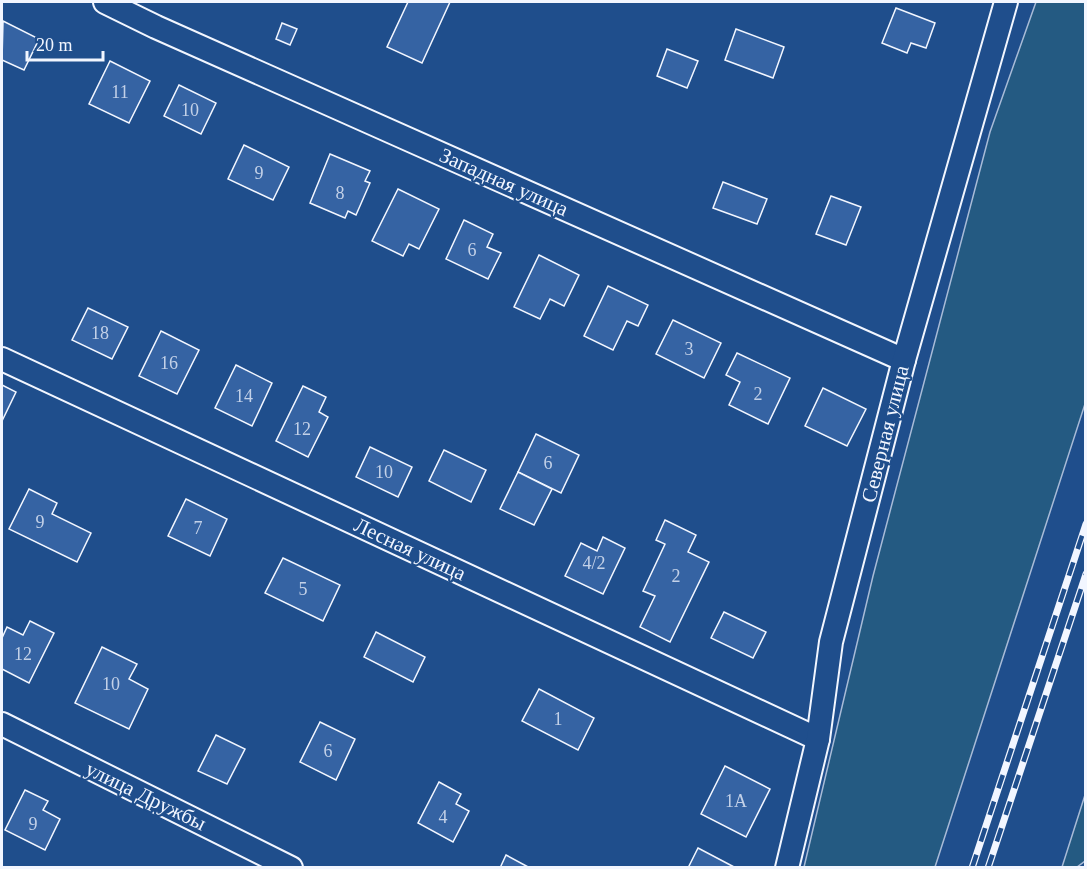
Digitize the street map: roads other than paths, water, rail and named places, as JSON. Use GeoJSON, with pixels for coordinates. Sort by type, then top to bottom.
{"type":"FeatureCollection","features":[{"type":"Feature","properties":{"kind":"street","name":"Западная улица"},"geometry":{"type":"LineString","coordinates":[[105,2],[156,27],[904,360]]}},
{"type":"Feature","properties":{"kind":"street","name":"Северная улица"},"geometry":{"type":"LineString","coordinates":[[787,867],[818,739],[831,642],[904,360],[1001,3]]}},
{"type":"Feature","properties":{"kind":"street","name":"Лесная улица"},"geometry":{"type":"LineString","coordinates":[[2,359],[818,739]]}},
{"type":"Feature","properties":{"kind":"street","name":"улица Дружбы"},"geometry":{"type":"LineString","coordinates":[[2,724],[291,867]]}},
{"type":"Feature","properties":{"kind":"railway"},"geometry":{"type":"LineString","coordinates":[[972,868],[1086,524]]}},
{"type":"Feature","properties":{"kind":"railway"},"geometry":{"type":"LineString","coordinates":[[988,868],[1086,574]]}}]}
